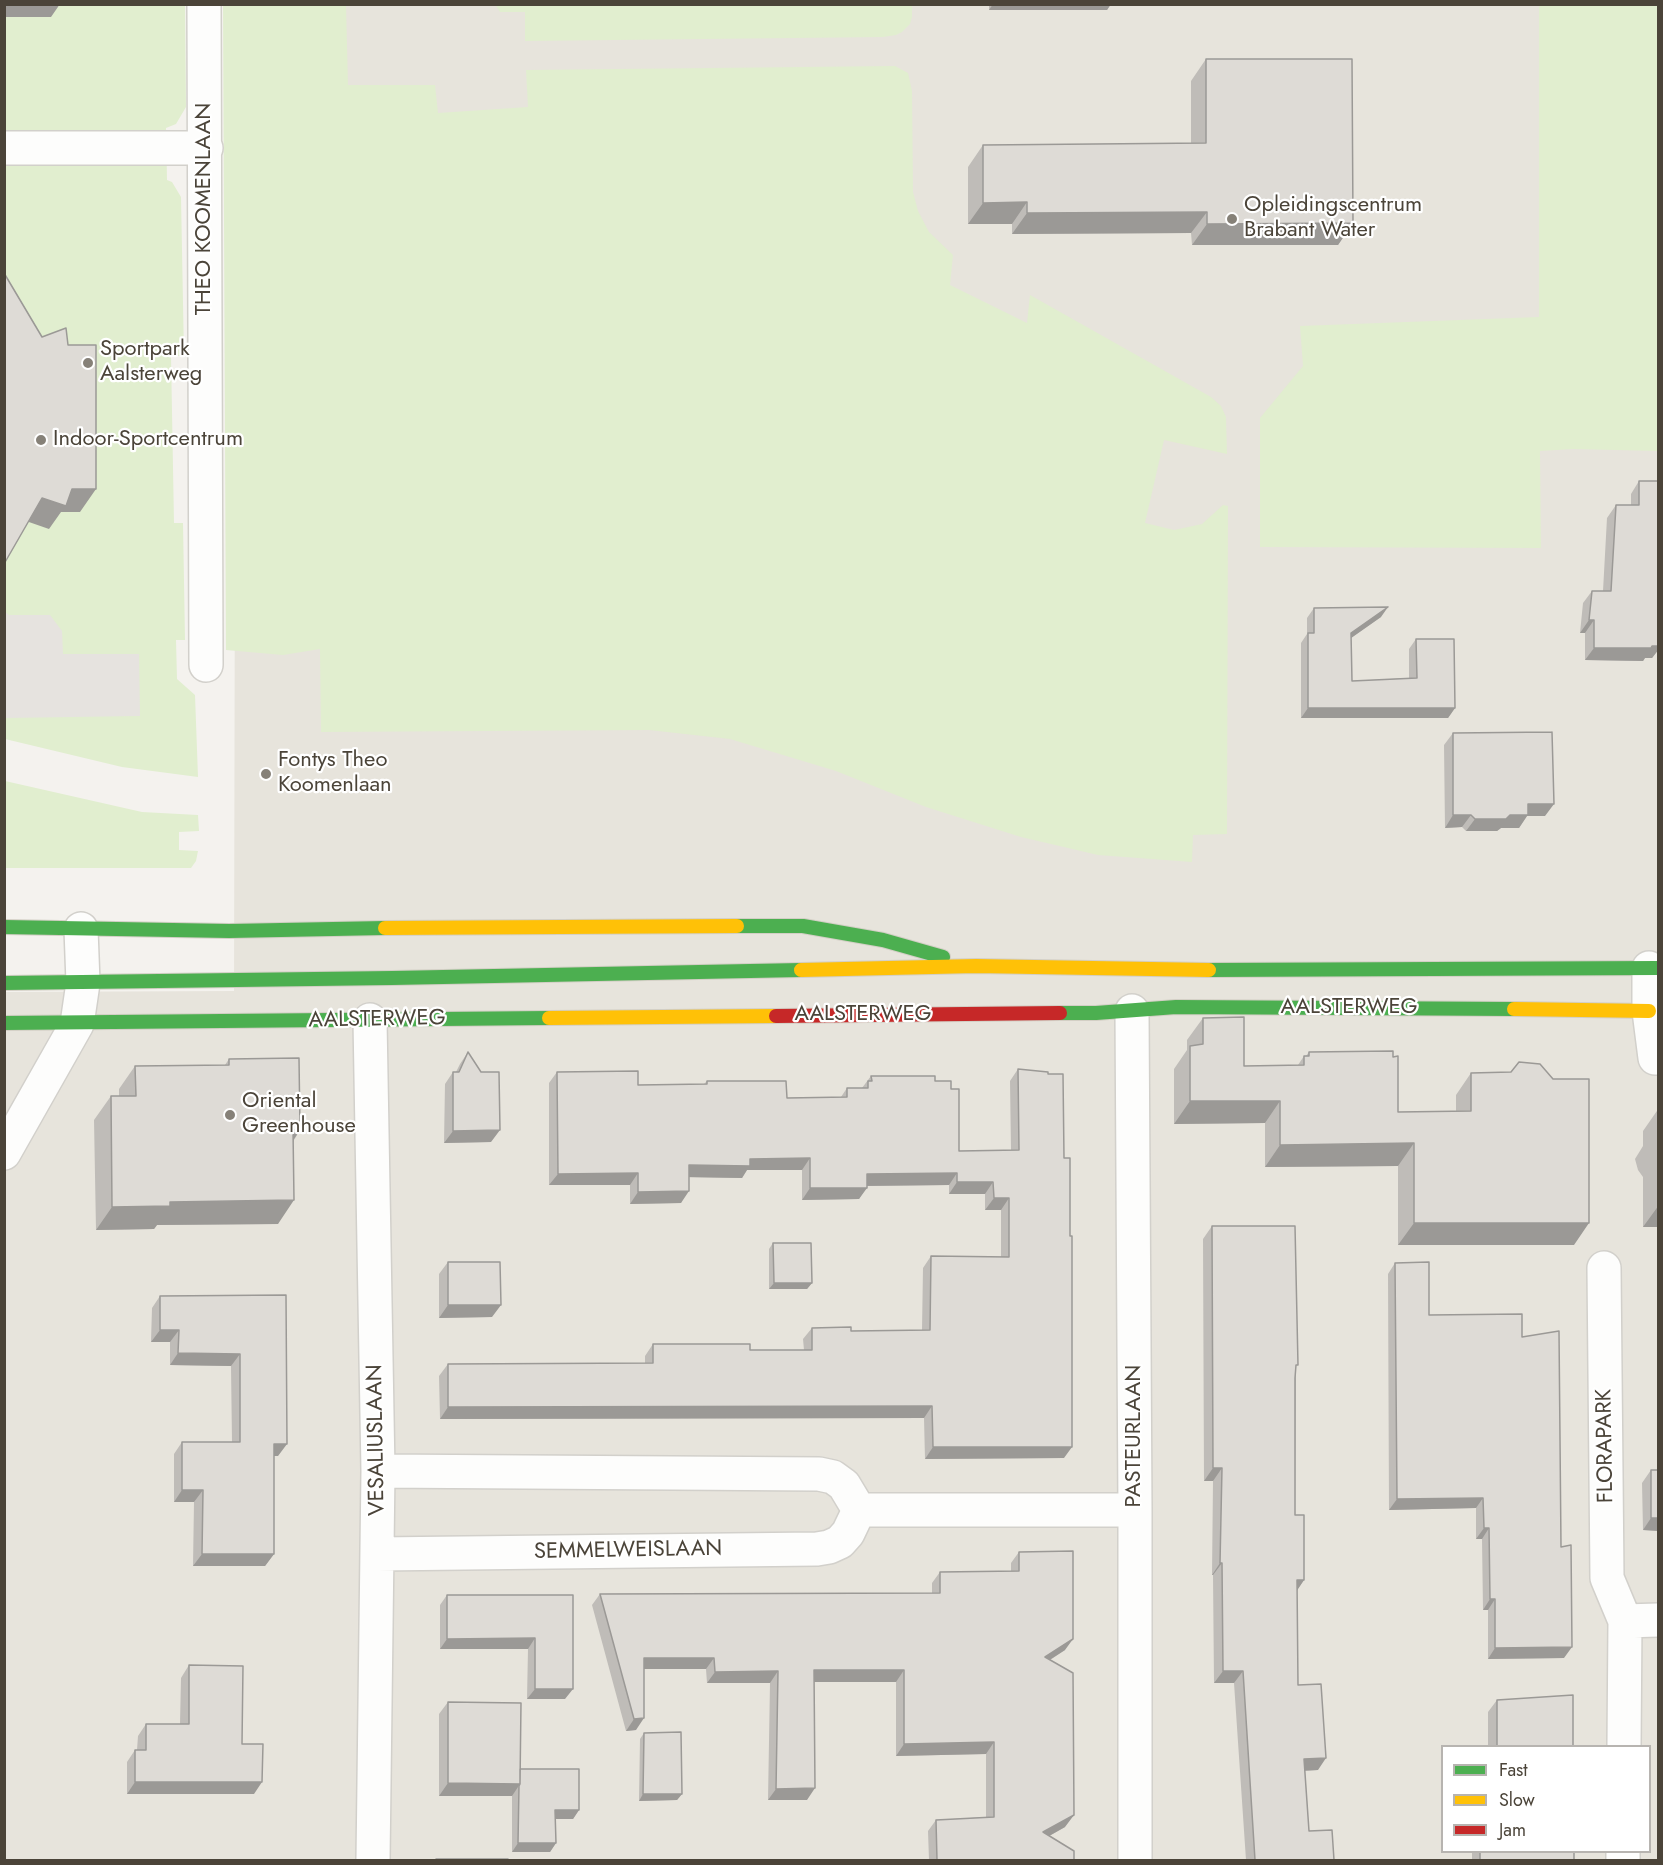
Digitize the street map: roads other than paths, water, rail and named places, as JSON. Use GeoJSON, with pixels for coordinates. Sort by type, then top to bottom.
{"type":"FeatureCollection","features":[{"type":"Feature","properties":{"kind":"main road","name":"AALSTERWEG"},"geometry":{"type":"LineString","coordinates":[[4,927],[229,931],[803,926],[883,940],[976,966]]}},
{"type":"Feature","properties":{"kind":"main road","name":"AALSTERWEG"},"geometry":{"type":"LineString","coordinates":[[4,983],[976,966],[1242,970],[1654,968]]}},
{"type":"Feature","properties":{"kind":"main road","name":"AALSTERWEG"},"geometry":{"type":"LineString","coordinates":[[4,1023],[1096,1014],[1188,1007],[1649,1011]]}},
{"type":"Feature","properties":{"kind":"street","name":"THEO KOOMENLAAN"},"geometry":{"type":"LineString","coordinates":[[204,4],[206,665]]}},
{"type":"Feature","properties":{"kind":"street"},"geometry":{"type":"LineString","coordinates":[[4,148],[206,148]]}},
{"type":"Feature","properties":{"kind":"street"},"geometry":{"type":"LineString","coordinates":[[4,1153],[77,1024],[83,983],[81,929]]}},
{"type":"Feature","properties":{"kind":"street"},"geometry":{"type":"LineString","coordinates":[[1654,968],[1649,1011],[1655,1058],[1659,1058]]}},
{"type":"Feature","properties":{"kind":"street","name":"PASTEURLAAN"},"geometry":{"type":"LineString","coordinates":[[1132,1011],[1135,1860]]}},
{"type":"Feature","properties":{"kind":"street","name":"VESALIUSLAAN"},"geometry":{"type":"LineString","coordinates":[[370,1020],[378,1471],[373,1860]]}},
{"type":"Feature","properties":{"kind":"street","name":"FLORAPARK"},"geometry":{"type":"LineString","coordinates":[[1604,1268],[1608,1578],[1625,1621],[1624,1745]]}},
{"type":"Feature","properties":{"kind":"street"},"geometry":{"type":"LineString","coordinates":[[378,1471],[819,1474],[833,1477],[844,1485],[859,1510],[1135,1510]]}},
{"type":"Feature","properties":{"kind":"street","name":"SEMMELWEISLAAN"},"geometry":{"type":"LineString","coordinates":[[377,1554],[817,1549],[840,1542],[848,1533],[859,1510]]}},
{"type":"Feature","properties":{"kind":"street"},"geometry":{"type":"LineString","coordinates":[[1625,1621],[1659,1620]]}},
{"type":"Feature","properties":{"kind":"place","name":"Opleidingscentrum Brabant Water"},"geometry":{"type":"Point","coordinates":[1232,219]}},
{"type":"Feature","properties":{"kind":"place","name":"Sportpark Aalsterweg"},"geometry":{"type":"Point","coordinates":[88,363]}},
{"type":"Feature","properties":{"kind":"place","name":"Indoor-Sportcentrum"},"geometry":{"type":"Point","coordinates":[41,440]}},
{"type":"Feature","properties":{"kind":"place","name":"Fontys Theo Koomenlaan"},"geometry":{"type":"Point","coordinates":[266,774]}},
{"type":"Feature","properties":{"kind":"place","name":"Oriental Greenhouse"},"geometry":{"type":"Point","coordinates":[230,1115]}}]}
